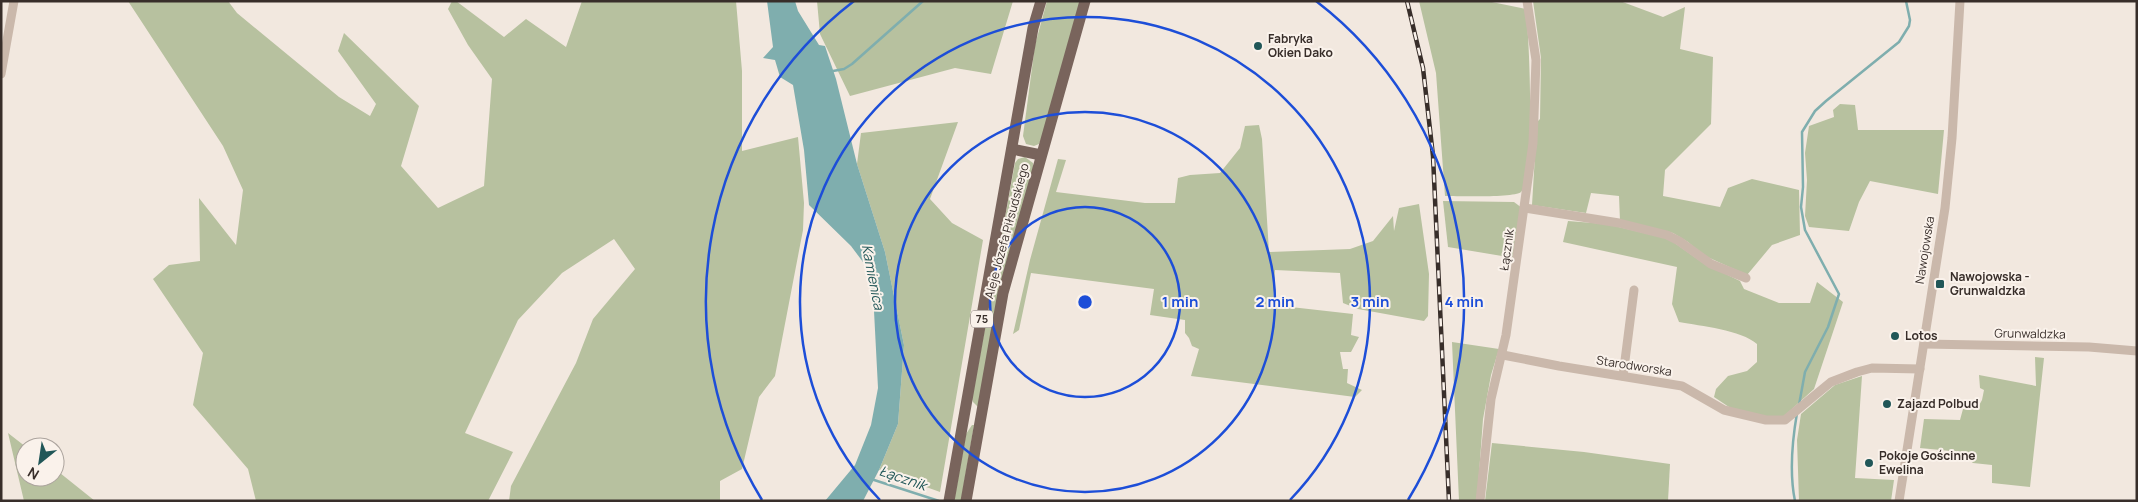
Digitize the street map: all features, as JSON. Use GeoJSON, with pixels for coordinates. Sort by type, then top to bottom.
{"type":"FeatureCollection","features":[{"type":"Feature","properties":{"kind":"main road","name":"Aleje Józefa Piłsudskiego"},"geometry":{"type":"LineString","coordinates":[[949,501],[1033,28],[1041,1]]}},
{"type":"Feature","properties":{"kind":"main road","name":"Aleje Józefa Piłsudskiego"},"geometry":{"type":"LineString","coordinates":[[966,498],[1003,293],[1085,1]]}},
{"type":"Feature","properties":{"kind":"main road"},"geometry":{"type":"LineString","coordinates":[[1012,149],[1042,155]]}},
{"type":"Feature","properties":{"kind":"street"},"geometry":{"type":"LineString","coordinates":[[1,74],[14,1]]}},
{"type":"Feature","properties":{"kind":"street","name":"Łącznik"},"geometry":{"type":"LineString","coordinates":[[1480,501],[1491,400],[1502,355],[1534,143],[1536,60],[1527,1]]}},
{"type":"Feature","properties":{"kind":"street","name":"Nawojowska"},"geometry":{"type":"LineString","coordinates":[[1899,501],[1945,208],[1960,1]]}},
{"type":"Feature","properties":{"kind":"street"},"geometry":{"type":"LineString","coordinates":[[1525,208],[1619,223],[1667,235],[1679,240],[1711,264],[1746,278]]}},
{"type":"Feature","properties":{"kind":"street"},"geometry":{"type":"LineString","coordinates":[[1622,376],[1634,290]]}},
{"type":"Feature","properties":{"kind":"street","name":"Grunwaldzka"},"geometry":{"type":"LineString","coordinates":[[1924,344],[2089,347],[2137,351]]}},
{"type":"Feature","properties":{"kind":"street","name":"Starodworska"},"geometry":{"type":"LineString","coordinates":[[1502,355],[1682,386],[1724,410],[1766,420],[1785,420],[1831,382],[1872,368],[1920,369]]}},
{"type":"Feature","properties":{"kind":"green space"},"geometry":{"type":"Polygon","coordinates":[[[128,1],[228,1],[237,13],[339,97],[370,116],[376,104],[338,51],[344,33],[419,106],[401,166],[438,208],[484,186],[492,79],[468,45],[448,9],[452,1],[456,1],[504,37],[526,19],[566,47],[582,1],[736,1],[742,71],[742,151],[798,137],[804,203],[803,230],[775,376],[759,397],[742,469],[720,481],[720,501],[509,501],[511,486],[576,363],[593,319],[635,269],[614,239],[562,273],[518,320],[465,433],[513,452],[488,501],[256,501],[248,469],[193,405],[203,353],[153,279],[169,265],[200,261],[199,198],[236,245],[243,190],[223,146],[128,1]]]}},
{"type":"Feature","properties":{"kind":"green space"},"geometry":{"type":"Polygon","coordinates":[[[817,1],[1013,1],[991,74],[955,68],[850,96],[820,34],[817,1]]]}},
{"type":"Feature","properties":{"kind":"green space"},"geometry":{"type":"Polygon","coordinates":[[[1047,1],[1080,1],[1042,137],[1039,144],[1034,146],[1026,144],[1023,136],[1035,45],[1047,1]]]}},
{"type":"Feature","properties":{"kind":"green space"},"geometry":{"type":"Polygon","coordinates":[[[1419,1],[1487,1],[1526,9],[1530,74],[1530,134],[1526,181],[1521,192],[1497,196],[1445,196],[1436,73],[1419,1]]]}},
{"type":"Feature","properties":{"kind":"green space"},"geometry":{"type":"Polygon","coordinates":[[[1533,1],[1620,1],[1663,17],[1685,7],[1680,49],[1713,57],[1711,124],[1665,170],[1663,196],[1720,207],[1728,188],[1752,179],[1799,190],[1800,235],[1772,245],[1747,275],[1703,255],[1688,242],[1673,233],[1620,221],[1619,196],[1591,193],[1586,213],[1532,205],[1537,122],[1540,119],[1541,58],[1533,1]]]}},
{"type":"Feature","properties":{"kind":"green space"},"geometry":{"type":"Polygon","coordinates":[[[1840,104],[1855,105],[1858,130],[1944,130],[1938,194],[1870,181],[1859,202],[1849,231],[1809,227],[1805,216],[1807,180],[1805,153],[1809,126],[1834,117],[1833,110],[1840,104]]]}},
{"type":"Feature","properties":{"kind":"green space"},"geometry":{"type":"Polygon","coordinates":[[[958,122],[930,199],[952,223],[983,240],[940,492],[879,470],[898,424],[904,345],[885,252],[857,164],[861,133],[958,122]]]}},
{"type":"Feature","properties":{"kind":"green space"},"geometry":{"type":"Polygon","coordinates":[[[1259,125],[1262,139],[1269,252],[1350,249],[1373,241],[1393,216],[1394,231],[1399,208],[1419,204],[1429,274],[1428,316],[1424,321],[1358,309],[1343,303],[1340,273],[1275,270],[1273,305],[1353,314],[1351,335],[1359,337],[1351,352],[1340,352],[1343,369],[1348,369],[1347,383],[1362,390],[1355,397],[1191,376],[1199,349],[1192,346],[1185,333],[1185,320],[1150,315],[1154,289],[1031,273],[1019,330],[1013,334],[1030,260],[1058,159],[1066,160],[1056,192],[1145,203],[1175,203],[1178,178],[1190,175],[1220,173],[1240,148],[1245,126],[1259,125]]]}},
{"type":"Feature","properties":{"kind":"green space"},"geometry":{"type":"Polygon","coordinates":[[[1025,157],[1033,163],[1033,168],[978,407],[972,399],[1015,163],[1018,159],[1025,157]]]}},
{"type":"Feature","properties":{"kind":"green space"},"geometry":{"type":"Polygon","coordinates":[[[1443,201],[1514,202],[1522,208],[1514,258],[1448,247],[1443,201]]]}},
{"type":"Feature","properties":{"kind":"green space"},"geometry":{"type":"Polygon","coordinates":[[[1568,221],[1606,224],[1669,239],[1703,263],[1740,281],[1744,289],[1779,303],[1810,303],[1817,282],[1843,302],[1814,389],[1783,417],[1766,418],[1732,409],[1714,397],[1716,389],[1728,376],[1747,371],[1757,362],[1757,344],[1750,339],[1731,332],[1679,322],[1672,304],[1677,267],[1563,242],[1568,221]]]}},
{"type":"Feature","properties":{"kind":"green space"},"geometry":{"type":"Polygon","coordinates":[[[1452,342],[1499,349],[1491,375],[1483,419],[1477,501],[1459,501],[1452,342]]]}},
{"type":"Feature","properties":{"kind":"green space"},"geometry":{"type":"Polygon","coordinates":[[[2035,357],[2044,358],[2030,487],[1992,483],[1992,465],[1973,463],[1961,452],[1920,448],[1924,419],[1960,420],[1963,409],[1968,409],[1970,406],[1977,409],[1982,400],[1984,390],[1980,388],[1979,375],[2036,386],[2035,357]]]}},
{"type":"Feature","properties":{"kind":"green space"},"geometry":{"type":"Polygon","coordinates":[[[1862,376],[1855,478],[1894,480],[1891,501],[1799,501],[1797,440],[1801,414],[1835,385],[1862,376]]]}},
{"type":"Feature","properties":{"kind":"green space"},"geometry":{"type":"Polygon","coordinates":[[[974,425],[961,501],[954,501],[966,434],[974,425]]]}},
{"type":"Feature","properties":{"kind":"green space"},"geometry":{"type":"Polygon","coordinates":[[[8,433],[15,438],[15,463],[8,433]]]}},
{"type":"Feature","properties":{"kind":"green space"},"geometry":{"type":"Polygon","coordinates":[[[1492,443],[1584,452],[1670,464],[1668,501],[1485,501],[1492,443]]]}},
{"type":"Feature","properties":{"kind":"green space"},"geometry":{"type":"Polygon","coordinates":[[[65,477],[95,501],[24,501],[21,487],[65,487],[65,477]]]}},
{"type":"Feature","properties":{"kind":"water","name":"Kamienica"},"geometry":{"type":"Polygon","coordinates":[[[767,1],[795,1],[798,11],[819,45],[825,46],[836,79],[857,164],[885,252],[904,345],[898,424],[879,470],[863,501],[825,501],[855,465],[871,425],[878,388],[874,311],[869,270],[851,246],[809,205],[804,150],[793,85],[780,77],[775,60],[763,58],[773,47],[767,1]]]}},
{"type":"Feature","properties":{"kind":"waterway"},"geometry":{"type":"LineString","coordinates":[[833,71],[844,69],[852,64],[923,1]]}},
{"type":"Feature","properties":{"kind":"waterway"},"geometry":{"type":"LineString","coordinates":[[1799,405],[1805,372],[1828,327],[1839,294],[1805,230],[1801,207],[1803,187],[1802,132],[1815,111],[1899,42],[1909,26],[1910,20],[1906,1]]}},
{"type":"Feature","properties":{"kind":"waterway"},"geometry":{"type":"LineString","coordinates":[[1795,501],[1792,457],[1797,413]]}},
{"type":"Feature","properties":{"kind":"waterway","name":"Łącznik"},"geometry":{"type":"LineString","coordinates":[[871,479],[939,501]]}},
{"type":"Feature","properties":{"kind":"railway"},"geometry":{"type":"LineString","coordinates":[[1407,1],[1423,68],[1433,156],[1449,501]]}},
{"type":"Feature","properties":{"kind":"place","name":"Fabryka Okien Dako"},"geometry":{"type":"Point","coordinates":[1258,46]}},
{"type":"Feature","properties":{"kind":"place","name":"Nawojowska - Grunwaldzka"},"geometry":{"type":"Point","coordinates":[1940,284]}},
{"type":"Feature","properties":{"kind":"place","name":"Lotos"},"geometry":{"type":"Point","coordinates":[1895,336]}},
{"type":"Feature","properties":{"kind":"place","name":"Zajazd Polbud"},"geometry":{"type":"Point","coordinates":[1887,404]}},
{"type":"Feature","properties":{"kind":"place","name":"Pokoje Gościnne Ewelina"},"geometry":{"type":"Point","coordinates":[1869,463]}}]}
